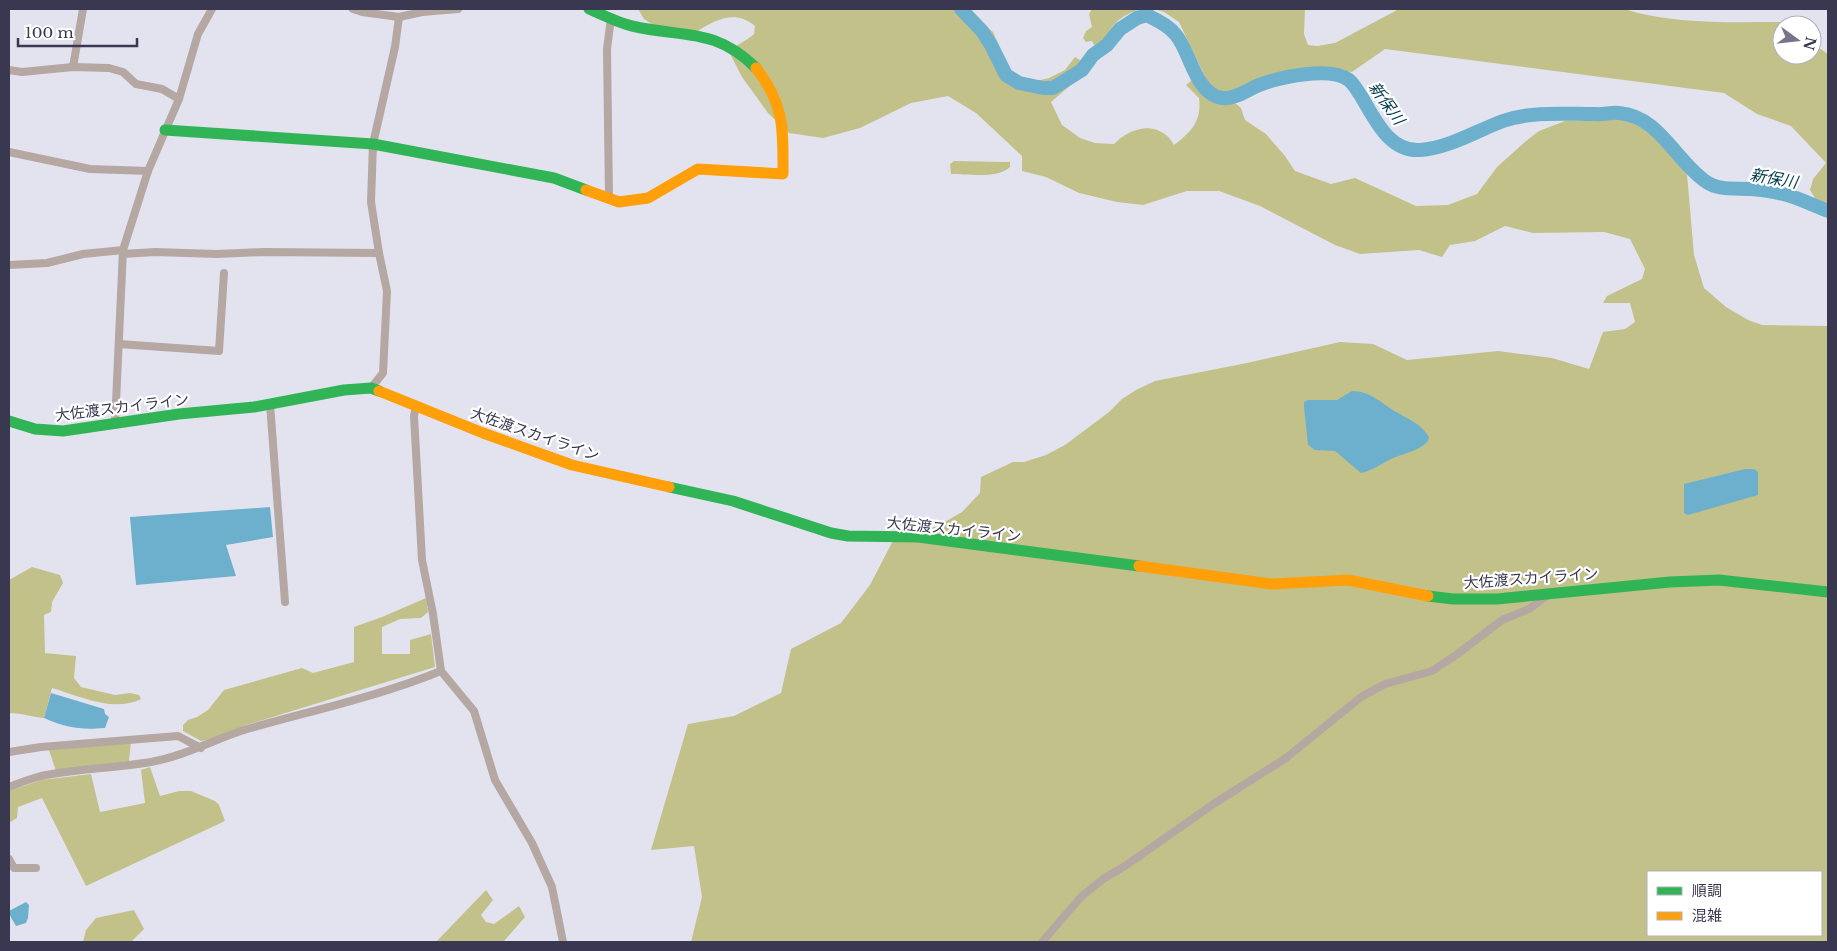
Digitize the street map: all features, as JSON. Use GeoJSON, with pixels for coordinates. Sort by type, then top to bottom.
{"type":"FeatureCollection","features":[{"type":"Feature","properties":{"kind":"street"},"geometry":{"type":"LineString","coordinates":[[73,68],[83,9]]}},
{"type":"Feature","properties":{"kind":"street"},"geometry":{"type":"LineString","coordinates":[[115,424],[123,252],[148,170],[178,99],[198,34],[212,9]]}},
{"type":"Feature","properties":{"kind":"street"},"geometry":{"type":"LineString","coordinates":[[353,9],[399,17],[422,12],[458,9]]}},
{"type":"Feature","properties":{"kind":"street"},"geometry":{"type":"LineString","coordinates":[[165,130],[373,144],[554,178],[619,202],[648,198],[698,169],[783,174],[783,127],[779,107],[758,70],[743,55],[712,39],[631,26],[589,9]]}},
{"type":"Feature","properties":{"kind":"street"},"geometry":{"type":"LineString","coordinates":[[371,388],[383,373],[387,291],[378,253],[371,202],[373,144],[395,47],[399,17]]}},
{"type":"Feature","properties":{"kind":"street"},"geometry":{"type":"LineString","coordinates":[[609,198],[607,49],[611,18]]}},
{"type":"Feature","properties":{"kind":"street"},"geometry":{"type":"LineString","coordinates":[[9,70],[22,72],[73,68],[118,70],[136,84],[162,89],[178,99]]}},
{"type":"Feature","properties":{"kind":"street"},"geometry":{"type":"LineString","coordinates":[[9,152],[90,168],[148,170]]}},
{"type":"Feature","properties":{"kind":"street"},"geometry":{"type":"LineString","coordinates":[[9,265],[47,263],[83,254],[123,252],[217,254],[263,252],[378,253]]}},
{"type":"Feature","properties":{"kind":"street"},"geometry":{"type":"LineString","coordinates":[[119,344],[219,351],[224,273]]}},
{"type":"Feature","properties":{"kind":"street","name":"大佐渡スカイライン"},"geometry":{"type":"LineString","coordinates":[[9,420],[32,429],[47,431],[270,404],[344,390],[371,388],[572,465],[733,501],[831,533],[848,536],[918,537],[1272,584],[1348,580],[1435,597],[1452,598],[1497,598],[1670,582],[1718,580],[1828,592]]}},
{"type":"Feature","properties":{"kind":"street"},"geometry":{"type":"LineString","coordinates":[[270,404],[285,602]]}},
{"type":"Feature","properties":{"kind":"street"},"geometry":{"type":"LineString","coordinates":[[416,406],[414,416],[422,560],[431,603],[441,671],[474,711],[495,780],[532,842],[552,887],[564,942]]}},
{"type":"Feature","properties":{"kind":"street"},"geometry":{"type":"LineString","coordinates":[[1042,942],[1081,897],[1103,879],[1125,866],[1215,803],[1286,758],[1361,697],[1385,684],[1432,671],[1456,656],[1502,620],[1529,609],[1550,594]]}},
{"type":"Feature","properties":{"kind":"street"},"geometry":{"type":"LineString","coordinates":[[9,787],[39,777],[152,762],[201,748],[229,735],[406,685],[441,671]]}},
{"type":"Feature","properties":{"kind":"street"},"geometry":{"type":"LineString","coordinates":[[9,752],[40,747],[178,736],[201,748]]}},
{"type":"Feature","properties":{"kind":"street"},"geometry":{"type":"LineString","coordinates":[[9,859],[14,868],[36,868]]}},
{"type":"Feature","properties":{"kind":"shaded area"},"geometry":{"type":"Polygon","coordinates":[[[638,9],[959,9],[971,14],[993,32],[1011,73],[1032,82],[1049,78],[1065,70],[1075,57],[1083,62],[1084,71],[1078,79],[1051,102],[1062,125],[1080,138],[1095,143],[1114,144],[1132,131],[1146,128],[1160,131],[1174,145],[1194,125],[1199,113],[1199,98],[1186,85],[1192,80],[1207,95],[1220,102],[1234,102],[1241,108],[1245,120],[1266,134],[1295,171],[1331,184],[1355,178],[1416,206],[1448,205],[1477,194],[1497,167],[1526,141],[1539,131],[1565,121],[1621,119],[1640,124],[1652,132],[1687,174],[1694,255],[1704,288],[1726,307],[1748,320],[1762,325],[1828,326],[1828,942],[691,942],[702,897],[694,846],[651,850],[688,724],[734,716],[781,693],[791,649],[841,623],[870,585],[899,529],[936,527],[962,512],[980,493],[981,477],[1013,462],[1024,462],[1046,455],[1065,445],[1109,412],[1122,399],[1155,381],[1340,342],[1373,344],[1407,360],[1498,351],[1552,358],[1589,369],[1603,332],[1625,329],[1635,322],[1630,303],[1603,303],[1607,296],[1642,279],[1645,269],[1630,239],[1604,232],[1533,233],[1505,226],[1475,241],[1450,245],[1442,257],[1419,250],[1360,254],[1335,245],[1260,206],[1219,191],[1187,191],[1143,205],[1117,202],[1079,193],[1046,177],[1022,171],[1022,156],[976,113],[948,96],[911,103],[860,128],[823,138],[789,133],[768,113],[742,77],[729,52],[754,34],[755,26],[748,21],[733,17],[718,20],[696,32],[653,25],[644,19],[638,9]]]}},
{"type":"Feature","properties":{"kind":"shaded area"},"geometry":{"type":"Polygon","coordinates":[[[1092,9],[1143,9],[1122,17],[1103,40],[1094,45],[1092,41],[1086,42],[1083,38],[1086,31],[1092,27],[1089,14],[1092,9]]]}},
{"type":"Feature","properties":{"kind":"shaded area"},"geometry":{"type":"Polygon","coordinates":[[[1154,9],[1305,9],[1304,34],[1308,45],[1317,46],[1335,43],[1399,9],[1624,9],[1664,18],[1704,22],[1772,22],[1772,65],[1822,65],[1822,50],[1828,54],[1828,206],[1818,203],[1810,190],[1813,179],[1826,163],[1791,126],[1757,114],[1724,93],[1385,49],[1352,72],[1318,71],[1287,74],[1257,81],[1225,93],[1214,88],[1207,81],[1179,22],[1164,12],[1154,9]]]}},
{"type":"Feature","properties":{"kind":"shaded area"},"geometry":{"type":"Polygon","coordinates":[[[954,161],[1010,162],[1010,167],[1005,171],[990,174],[951,174],[950,164],[954,161]]]}},
{"type":"Feature","properties":{"kind":"shaded area"},"geometry":{"type":"Polygon","coordinates":[[[32,567],[60,575],[63,583],[52,602],[51,612],[44,615],[45,653],[76,656],[74,678],[81,687],[115,695],[130,693],[139,695],[141,699],[131,703],[108,704],[85,699],[52,688],[44,718],[9,713],[9,580],[32,567]]]}},
{"type":"Feature","properties":{"kind":"shaded area"},"geometry":{"type":"Polygon","coordinates":[[[426,598],[428,612],[421,618],[400,619],[382,627],[382,654],[410,654],[410,640],[431,634],[435,667],[247,725],[210,739],[201,741],[183,731],[183,725],[188,720],[208,710],[224,690],[302,668],[313,673],[354,662],[354,627],[426,598]]]}},
{"type":"Feature","properties":{"kind":"shaded area"},"geometry":{"type":"Polygon","coordinates":[[[131,742],[129,761],[56,771],[49,750],[131,742]]]}},
{"type":"Feature","properties":{"kind":"shaded area"},"geometry":{"type":"Polygon","coordinates":[[[150,767],[160,796],[179,791],[191,791],[215,801],[219,805],[225,821],[86,886],[42,798],[18,807],[17,818],[9,823],[9,791],[41,780],[91,774],[100,812],[145,803],[141,770],[150,767]]]}},
{"type":"Feature","properties":{"kind":"shaded area"},"geometry":{"type":"Polygon","coordinates":[[[486,890],[493,900],[481,915],[486,922],[494,924],[519,906],[525,917],[504,941],[436,942],[486,890]]]}},
{"type":"Feature","properties":{"kind":"shaded area"},"geometry":{"type":"Polygon","coordinates":[[[134,910],[144,929],[131,942],[83,942],[86,930],[96,918],[134,910]]]}},
{"type":"Feature","properties":{"kind":"water"},"geometry":{"type":"Polygon","coordinates":[[[1352,391],[1371,396],[1415,423],[1429,437],[1428,441],[1416,449],[1361,473],[1335,451],[1315,450],[1308,445],[1304,402],[1308,400],[1337,400],[1352,391]]]}},
{"type":"Feature","properties":{"kind":"water"},"geometry":{"type":"Polygon","coordinates":[[[1745,469],[1754,469],[1758,472],[1758,495],[1688,515],[1684,513],[1684,484],[1745,469]]]}},
{"type":"Feature","properties":{"kind":"water"},"geometry":{"type":"Polygon","coordinates":[[[270,507],[273,537],[226,545],[236,576],[136,585],[130,517],[270,507]]]}},
{"type":"Feature","properties":{"kind":"water"},"geometry":{"type":"Polygon","coordinates":[[[51,693],[104,709],[105,714],[109,717],[105,728],[74,728],[44,718],[51,693]]]}},
{"type":"Feature","properties":{"kind":"water"},"geometry":{"type":"Polygon","coordinates":[[[26,902],[29,905],[26,923],[16,926],[9,911],[26,902]]]}},
{"type":"Feature","properties":{"kind":"waterway","name":"新保川"},"geometry":{"type":"LineString","coordinates":[[961,9],[982,31],[1006,75],[1019,83],[1053,88],[1082,70],[1093,55],[1107,45],[1120,29],[1137,18],[1147,15],[1163,24],[1176,35],[1200,81],[1213,95],[1222,98],[1241,94],[1259,85],[1292,76],[1318,73],[1341,76],[1353,84],[1378,124],[1391,140],[1400,146],[1420,150],[1441,146],[1514,118],[1548,114],[1619,113],[1633,116],[1656,130],[1694,172],[1710,184],[1721,188],[1756,189],[1783,194],[1828,211]]}},
{"type":"Feature","properties":{"kind":"traffic: fast"},"geometry":{"type":"LineString","coordinates":[[589,9],[632,26],[698,36],[712,40],[741,55],[756,68]]}},
{"type":"Feature","properties":{"kind":"traffic: fast"},"geometry":{"type":"LineString","coordinates":[[165,130],[373,144],[554,178],[586,190]]}},
{"type":"Feature","properties":{"kind":"traffic: fast"},"geometry":{"type":"LineString","coordinates":[[9,421],[35,429],[63,431],[179,414],[254,407],[344,390],[371,388],[379,391]]}},
{"type":"Feature","properties":{"kind":"traffic: fast"},"geometry":{"type":"LineString","coordinates":[[669,487],[733,501],[831,533],[848,536],[918,537],[1139,566]]}},
{"type":"Feature","properties":{"kind":"traffic: fast"},"geometry":{"type":"LineString","coordinates":[[1428,596],[1453,599],[1497,599],[1670,582],[1719,580],[1828,592]]}},
{"type":"Feature","properties":{"kind":"traffic: slow"},"geometry":{"type":"LineString","coordinates":[[586,190],[619,202],[648,198],[698,169],[783,174],[782,131],[777,106],[765,81],[756,68]]}},
{"type":"Feature","properties":{"kind":"traffic: slow"},"geometry":{"type":"LineString","coordinates":[[379,391],[483,433],[572,465],[669,487]]}},
{"type":"Feature","properties":{"kind":"traffic: slow"},"geometry":{"type":"LineString","coordinates":[[1139,566],[1272,584],[1348,580],[1428,596]]}}]}
